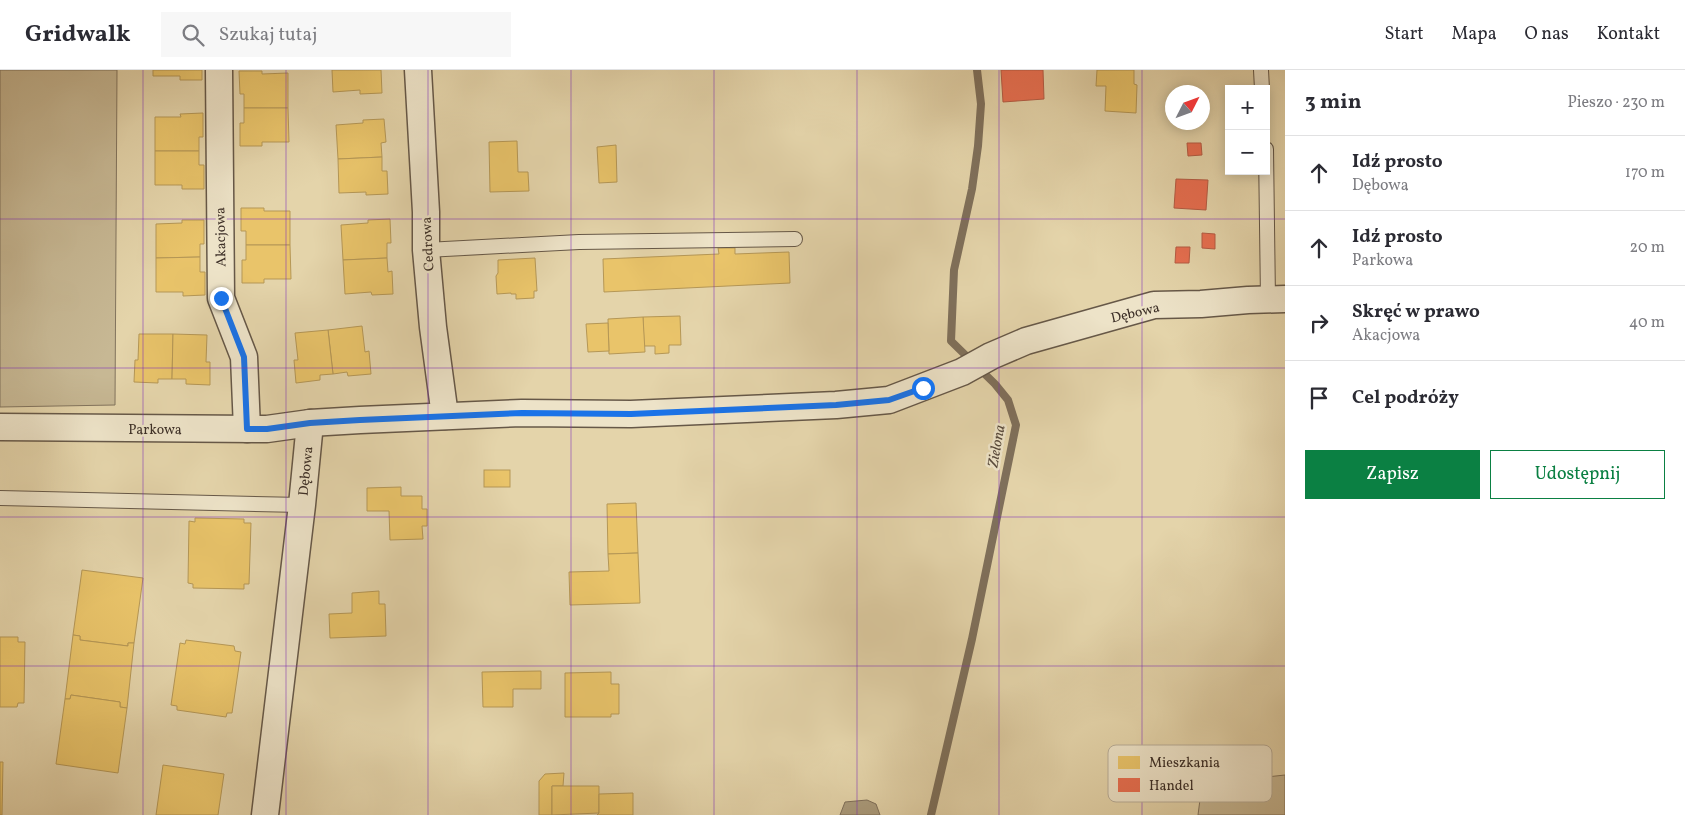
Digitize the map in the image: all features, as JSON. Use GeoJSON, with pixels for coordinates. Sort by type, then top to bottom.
{"type":"FeatureCollection","features":[{"type":"Feature","properties":{"kind":"street","name":"Akacjowa"},"geometry":{"type":"LineString","coordinates":[[219,70],[221,298],[244,357],[247,429]]}},
{"type":"Feature","properties":{"kind":"street","name":"Cedrowa"},"geometry":{"type":"LineString","coordinates":[[418,70],[426,212],[426,250],[444,416]]}},
{"type":"Feature","properties":{"kind":"street","name":"Dębowa"},"geometry":{"type":"LineString","coordinates":[[444,416],[522,413],[631,414],[836,405],[889,400],[962,372],[991,356],[1026,341],[1154,305],[1276,300]]}},
{"type":"Feature","properties":{"kind":"street"},"geometry":{"type":"LineString","coordinates":[[310,423],[444,416]]}},
{"type":"Feature","properties":{"kind":"street","name":"Parkowa"},"geometry":{"type":"LineString","coordinates":[[0,427],[267,429],[310,423]]}},
{"type":"Feature","properties":{"kind":"street","name":"Dębowa"},"geometry":{"type":"LineString","coordinates":[[265,815],[310,423]]}},
{"type":"Feature","properties":{"kind":"lane"},"geometry":{"type":"LineString","coordinates":[[1261,70],[1262,85]]}},
{"type":"Feature","properties":{"kind":"lane"},"geometry":{"type":"LineString","coordinates":[[1268,175],[1276,300]]}},
{"type":"Feature","properties":{"kind":"lane"},"geometry":{"type":"LineString","coordinates":[[426,250],[579,242],[795,239]]}},
{"type":"Feature","properties":{"kind":"lane"},"geometry":{"type":"LineString","coordinates":[[0,498],[302,505]]}},
{"type":"Feature","properties":{"kind":"shaded area"},"geometry":{"type":"Polygon","coordinates":[[[0,70],[117,70],[115,405],[0,407],[0,70]]]}},
{"type":"Feature","properties":{"kind":"shaded area"},"geometry":{"type":"Polygon","coordinates":[[[1285,775],[1285,815],[1198,815],[1200,802],[1272,802],[1272,776],[1285,775]]]}},
{"type":"Feature","properties":{"kind":"shaded area"},"geometry":{"type":"Polygon","coordinates":[[[867,800],[876,804],[880,815],[840,815],[845,802],[867,800]]]}},
{"type":"Feature","properties":{"kind":"building: Mieszkania"},"geometry":{"type":"Polygon","coordinates":[[[153,70],[202,70],[202,80],[180,80],[180,76],[153,76],[153,70]]]}},
{"type":"Feature","properties":{"kind":"building: Mieszkania"},"geometry":{"type":"Polygon","coordinates":[[[332,70],[381,70],[382,93],[360,94],[360,90],[333,92],[332,70]]]}},
{"type":"Feature","properties":{"kind":"building: Mieszkania"},"geometry":{"type":"Polygon","coordinates":[[[1097,70],[1134,70],[1134,84],[1137,85],[1136,113],[1105,111],[1106,86],[1096,86],[1097,70]]]}},
{"type":"Feature","properties":{"kind":"building: Mieszkania"},"geometry":{"type":"Polygon","coordinates":[[[239,71],[262,71],[262,74],[288,73],[288,108],[244,108],[244,94],[240,94],[239,71]]]}},
{"type":"Feature","properties":{"kind":"building: Mieszkania"},"geometry":{"type":"Polygon","coordinates":[[[244,108],[288,108],[289,142],[262,142],[262,146],[240,146],[240,123],[244,123],[244,108]]]}},
{"type":"Feature","properties":{"kind":"building: Mieszkania"},"geometry":{"type":"Polygon","coordinates":[[[203,113],[203,137],[199,137],[199,151],[155,151],[155,117],[181,117],[180,114],[203,113]]]}},
{"type":"Feature","properties":{"kind":"building: Mieszkania"},"geometry":{"type":"Polygon","coordinates":[[[384,119],[386,142],[381,143],[382,157],[338,159],[336,125],[363,123],[363,120],[384,119]]]}},
{"type":"Feature","properties":{"kind":"building: Mieszkania"},"geometry":{"type":"Polygon","coordinates":[[[517,141],[518,172],[528,172],[529,191],[490,192],[489,142],[517,141]]]}},
{"type":"Feature","properties":{"kind":"building: Mieszkania"},"geometry":{"type":"Polygon","coordinates":[[[616,145],[617,182],[599,183],[597,147],[616,145]]]}},
{"type":"Feature","properties":{"kind":"building: Mieszkania"},"geometry":{"type":"Polygon","coordinates":[[[155,151],[199,151],[199,165],[204,165],[204,189],[182,189],[182,185],[155,185],[155,151]]]}},
{"type":"Feature","properties":{"kind":"building: Mieszkania"},"geometry":{"type":"Polygon","coordinates":[[[382,157],[382,171],[387,171],[388,194],[366,195],[366,192],[339,193],[338,159],[382,157]]]}},
{"type":"Feature","properties":{"kind":"building: Mieszkania"},"geometry":{"type":"Polygon","coordinates":[[[241,208],[264,208],[264,211],[290,211],[290,245],[246,245],[246,231],[241,231],[241,208]]]}},
{"type":"Feature","properties":{"kind":"building: Mieszkania"},"geometry":{"type":"Polygon","coordinates":[[[390,219],[391,243],[387,243],[387,258],[343,260],[341,225],[368,223],[368,220],[390,219]]]}},
{"type":"Feature","properties":{"kind":"building: Mieszkania"},"geometry":{"type":"Polygon","coordinates":[[[182,220],[204,220],[204,244],[200,244],[200,257],[156,258],[156,224],[182,223],[182,220]]]}},
{"type":"Feature","properties":{"kind":"building: Mieszkania"},"geometry":{"type":"Polygon","coordinates":[[[246,245],[290,245],[291,279],[264,279],[264,283],[242,283],[242,260],[246,260],[246,245]]]}},
{"type":"Feature","properties":{"kind":"building: Mieszkania"},"geometry":{"type":"Polygon","coordinates":[[[718,248],[735,248],[735,254],[789,252],[790,283],[604,292],[603,259],[719,254],[718,248]]]}},
{"type":"Feature","properties":{"kind":"building: Mieszkania"},"geometry":{"type":"Polygon","coordinates":[[[200,257],[200,272],[205,272],[205,295],[183,296],[183,292],[156,292],[156,258],[200,257]]]}},
{"type":"Feature","properties":{"kind":"building: Mieszkania"},"geometry":{"type":"Polygon","coordinates":[[[387,258],[388,272],[392,271],[393,294],[372,295],[371,292],[345,294],[343,260],[387,258]]]}},
{"type":"Feature","properties":{"kind":"building: Mieszkania"},"geometry":{"type":"Polygon","coordinates":[[[535,258],[537,291],[534,291],[534,298],[516,299],[516,294],[497,294],[496,276],[498,273],[498,260],[535,258]]]}},
{"type":"Feature","properties":{"kind":"building: Mieszkania"},"geometry":{"type":"Polygon","coordinates":[[[680,316],[681,345],[669,345],[669,353],[655,354],[655,346],[644,346],[643,317],[680,316]]]}},
{"type":"Feature","properties":{"kind":"building: Mieszkania"},"geometry":{"type":"Polygon","coordinates":[[[643,317],[645,352],[609,354],[608,319],[643,317]]]}},
{"type":"Feature","properties":{"kind":"building: Mieszkania"},"geometry":{"type":"Polygon","coordinates":[[[608,323],[609,351],[588,352],[586,324],[608,323]]]}},
{"type":"Feature","properties":{"kind":"building: Mieszkania"},"geometry":{"type":"Polygon","coordinates":[[[362,326],[365,352],[369,351],[371,374],[348,376],[347,372],[333,374],[328,330],[362,326]]]}},
{"type":"Feature","properties":{"kind":"building: Mieszkania"},"geometry":{"type":"Polygon","coordinates":[[[328,330],[333,374],[320,375],[320,380],[296,383],[294,360],[298,360],[295,333],[328,330]]]}},
{"type":"Feature","properties":{"kind":"building: Mieszkania"},"geometry":{"type":"Polygon","coordinates":[[[139,334],[173,334],[172,379],[158,379],[158,383],[134,382],[135,360],[138,360],[139,334]]]}},
{"type":"Feature","properties":{"kind":"building: Mieszkania"},"geometry":{"type":"Polygon","coordinates":[[[173,334],[207,335],[206,362],[210,362],[210,385],[186,384],[186,379],[172,379],[173,334]]]}},
{"type":"Feature","properties":{"kind":"building: Mieszkania"},"geometry":{"type":"Polygon","coordinates":[[[484,470],[510,470],[510,487],[484,487],[484,470]]]}},
{"type":"Feature","properties":{"kind":"building: Mieszkania"},"geometry":{"type":"Polygon","coordinates":[[[401,487],[401,496],[422,496],[422,509],[427,509],[427,526],[422,526],[423,539],[390,540],[389,511],[367,511],[367,488],[401,487]]]}},
{"type":"Feature","properties":{"kind":"building: Mieszkania"},"geometry":{"type":"Polygon","coordinates":[[[636,503],[638,553],[608,554],[607,504],[636,503]]]}},
{"type":"Feature","properties":{"kind":"building: Mieszkania"},"geometry":{"type":"Polygon","coordinates":[[[195,518],[244,519],[244,523],[251,523],[249,584],[244,584],[244,589],[193,588],[193,584],[188,583],[189,521],[195,522],[195,518]]]}},
{"type":"Feature","properties":{"kind":"building: Mieszkania"},"geometry":{"type":"Polygon","coordinates":[[[638,553],[640,603],[570,605],[569,572],[609,571],[608,554],[638,553]]]}},
{"type":"Feature","properties":{"kind":"building: Mieszkania"},"geometry":{"type":"Polygon","coordinates":[[[82,570],[143,578],[134,643],[128,643],[128,646],[80,640],[80,636],[73,635],[82,570]]]}},
{"type":"Feature","properties":{"kind":"building: Mieszkania"},"geometry":{"type":"Polygon","coordinates":[[[379,591],[379,604],[385,604],[386,636],[330,638],[329,614],[352,613],[352,593],[379,591]]]}},
{"type":"Feature","properties":{"kind":"building: Mieszkania"},"geometry":{"type":"Polygon","coordinates":[[[73,635],[80,636],[80,640],[128,646],[128,643],[134,643],[127,708],[120,707],[120,702],[71,695],[70,699],[65,699],[73,635]]]}},
{"type":"Feature","properties":{"kind":"building: Mieszkania"},"geometry":{"type":"Polygon","coordinates":[[[0,637],[18,637],[18,642],[25,642],[24,703],[18,703],[17,707],[0,707],[0,637]]]}},
{"type":"Feature","properties":{"kind":"building: Mieszkania"},"geometry":{"type":"Polygon","coordinates":[[[186,640],[234,646],[235,651],[241,652],[232,713],[227,713],[226,717],[177,710],[177,706],[171,705],[180,643],[185,644],[186,640]]]}},
{"type":"Feature","properties":{"kind":"building: Mieszkania"},"geometry":{"type":"Polygon","coordinates":[[[541,671],[541,689],[513,689],[513,707],[483,707],[482,672],[541,671]]]}},
{"type":"Feature","properties":{"kind":"building: Mieszkania"},"geometry":{"type":"Polygon","coordinates":[[[611,672],[611,684],[619,684],[619,714],[611,714],[611,717],[565,717],[565,673],[611,672]]]}},
{"type":"Feature","properties":{"kind":"building: Mieszkania"},"geometry":{"type":"Polygon","coordinates":[[[71,695],[120,702],[120,707],[127,708],[118,773],[56,764],[65,699],[70,699],[71,695]]]}},
{"type":"Feature","properties":{"kind":"building: Mieszkania"},"geometry":{"type":"Polygon","coordinates":[[[0,762],[3,762],[2,815],[0,815],[0,762]]]}},
{"type":"Feature","properties":{"kind":"building: Mieszkania"},"geometry":{"type":"Polygon","coordinates":[[[163,765],[224,774],[218,815],[156,815],[163,765]]]}},
{"type":"Feature","properties":{"kind":"building: Mieszkania"},"geometry":{"type":"Polygon","coordinates":[[[564,773],[563,786],[552,786],[552,815],[539,815],[539,781],[545,774],[564,773]]]}},
{"type":"Feature","properties":{"kind":"building: Mieszkania"},"geometry":{"type":"Polygon","coordinates":[[[552,786],[599,786],[599,813],[552,815],[552,786]]]}},
{"type":"Feature","properties":{"kind":"building: Mieszkania"},"geometry":{"type":"Polygon","coordinates":[[[633,793],[633,815],[597,815],[599,813],[599,794],[633,793]]]}},
{"type":"Feature","properties":{"kind":"building: Handel"},"geometry":{"type":"Polygon","coordinates":[[[1001,70],[1043,70],[1044,99],[1003,102],[1001,70]]]}},
{"type":"Feature","properties":{"kind":"building: Handel"},"geometry":{"type":"Polygon","coordinates":[[[1187,143],[1201,143],[1202,155],[1188,156],[1187,143]]]}},
{"type":"Feature","properties":{"kind":"building: Handel"},"geometry":{"type":"Polygon","coordinates":[[[1176,179],[1208,180],[1206,210],[1174,208],[1176,179]]]}},
{"type":"Feature","properties":{"kind":"building: Handel"},"geometry":{"type":"Polygon","coordinates":[[[1202,233],[1215,234],[1215,249],[1202,248],[1202,233]]]}},
{"type":"Feature","properties":{"kind":"building: Handel"},"geometry":{"type":"Polygon","coordinates":[[[1176,247],[1190,247],[1189,263],[1175,263],[1176,247]]]}},
{"type":"Feature","properties":{"kind":"waterway","name":"Zielona"},"geometry":{"type":"LineString","coordinates":[[931,815],[972,639],[1016,425],[1008,400],[995,384],[951,341],[954,270],[972,189],[978,146],[981,104],[977,70]]}},
{"type":"Feature","properties":{"kind":"route"},"geometry":{"type":"LineString","coordinates":[[221,298],[244,357],[247,429],[267,429],[310,423],[444,416],[522,413],[631,414],[836,405],[889,400],[923,388]]}}]}
